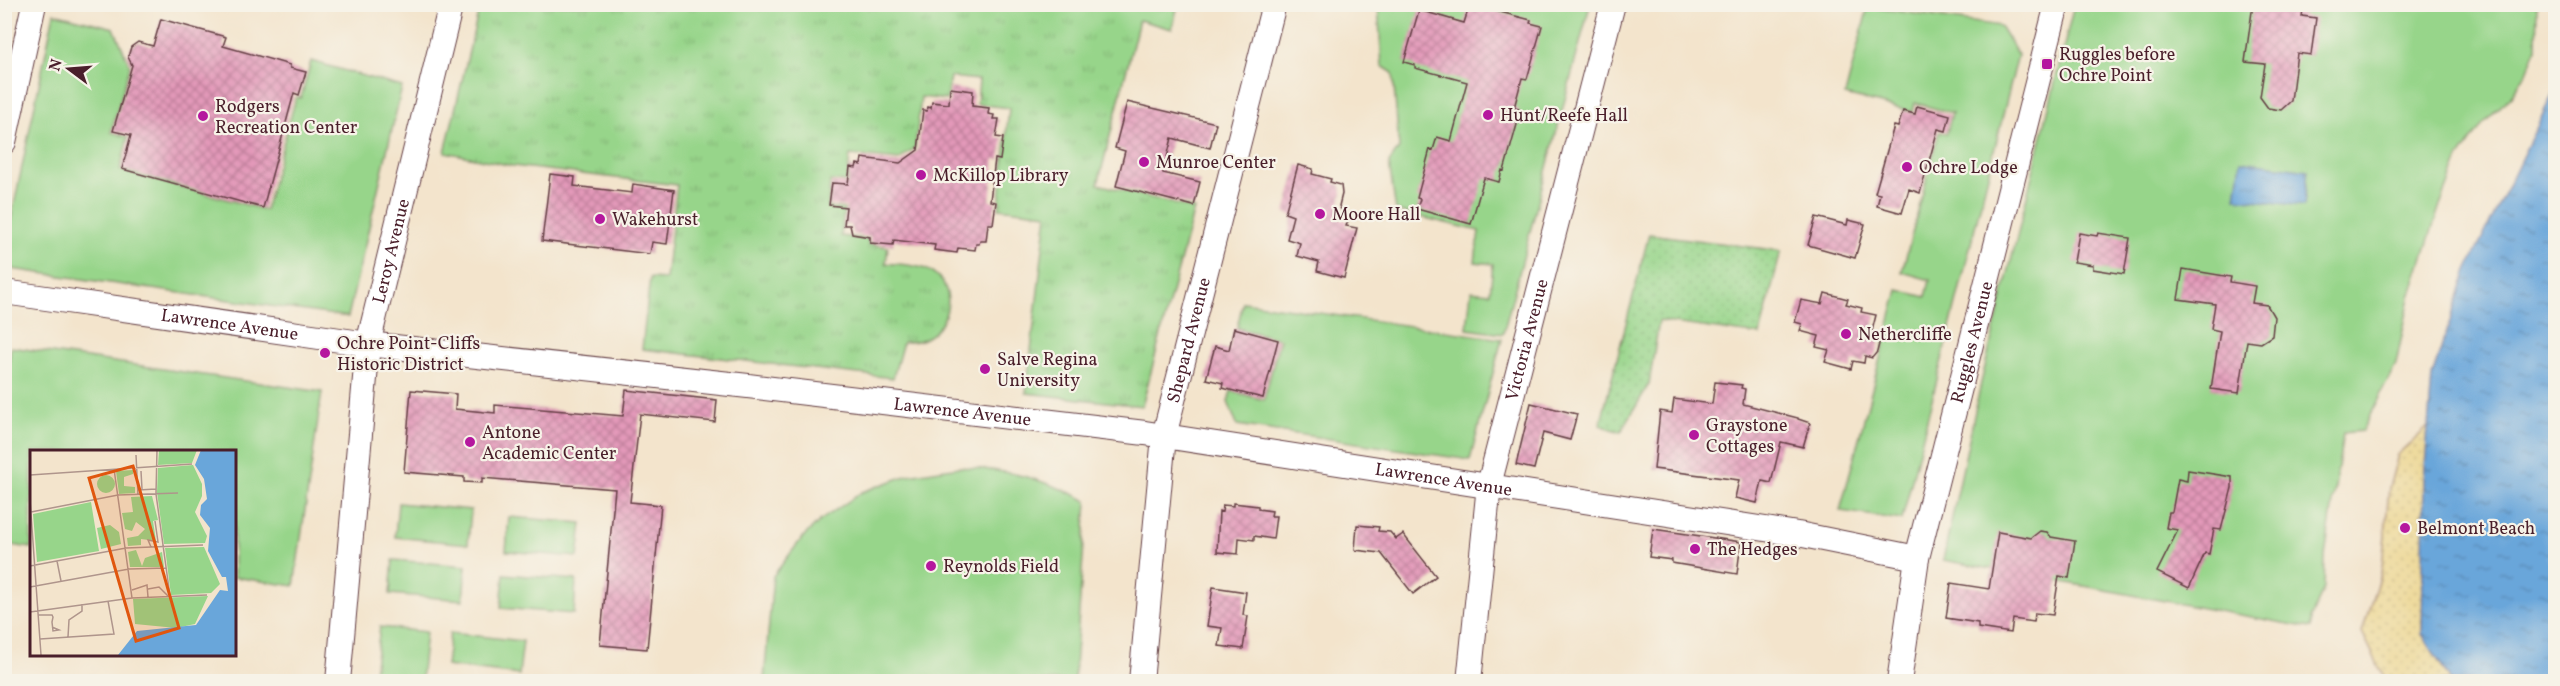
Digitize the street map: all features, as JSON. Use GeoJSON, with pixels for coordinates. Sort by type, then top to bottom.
{"type":"FeatureCollection","features":[{"type":"Feature","properties":{"kind":"street"},"geometry":{"type":"LineString","coordinates":[[4,142],[34,4]]}},
{"type":"Feature","properties":{"kind":"street","name":"Leroy Avenue"},"geometry":{"type":"LineString","coordinates":[[338,681],[368,344],[451,4]]}},
{"type":"Feature","properties":{"kind":"street","name":"Shepard Avenue"},"geometry":{"type":"LineString","coordinates":[[1141,681],[1164,436],[1274,4]]}},
{"type":"Feature","properties":{"kind":"street","name":"Victoria Avenue"},"geometry":{"type":"LineString","coordinates":[[1469,681],[1489,485],[1613,4]]}},
{"type":"Feature","properties":{"kind":"street","name":"Ruggles Avenue"},"geometry":{"type":"LineString","coordinates":[[1899,681],[1917,558],[2053,5]]}},
{"type":"Feature","properties":{"kind":"street","name":"Lawrence Avenue"},"geometry":{"type":"LineString","coordinates":[[4,292],[368,344],[737,384],[1164,436],[1798,534],[1917,558]]}},
{"type":"Feature","properties":{"kind":"green space"},"geometry":{"type":"Polygon","coordinates":[[[480,5],[1178,5],[1172,29],[1139,20],[1098,184],[1194,209],[1142,406],[1026,393],[1047,214],[999,208],[1009,108],[977,104],[979,80],[950,77],[947,100],[921,97],[915,148],[899,160],[850,155],[847,182],[830,181],[828,207],[844,209],[841,236],[868,239],[868,244],[888,247],[886,263],[931,271],[943,283],[947,291],[948,301],[943,320],[930,335],[919,341],[903,342],[893,378],[642,349],[650,278],[666,279],[677,185],[513,166],[445,152],[480,5]]]}},
{"type":"Feature","properties":{"kind":"green space"},"geometry":{"type":"Polygon","coordinates":[[[1378,5],[1590,5],[1503,334],[1467,329],[1471,291],[1490,293],[1493,264],[1475,262],[1479,231],[1396,211],[1389,163],[1399,148],[1393,73],[1382,66],[1378,5]]]}},
{"type":"Feature","properties":{"kind":"green space"},"geometry":{"type":"Polygon","coordinates":[[[2074,5],[2537,5],[2536,49],[2527,72],[2511,96],[2482,125],[2460,157],[2440,205],[2410,297],[2396,364],[2362,431],[2343,433],[2325,556],[2324,588],[2311,617],[2311,628],[1943,560],[1981,383],[2074,5]]]}},
{"type":"Feature","properties":{"kind":"green space"},"geometry":{"type":"Polygon","coordinates":[[[1868,7],[2000,26],[2018,55],[1902,520],[1840,511],[1898,290],[1926,297],[1930,280],[1902,272],[1939,132],[1947,133],[1952,113],[1915,103],[1913,112],[1845,95],[1868,7]]]}},
{"type":"Feature","properties":{"kind":"green space"},"geometry":{"type":"Polygon","coordinates":[[[54,13],[114,28],[130,66],[111,132],[128,137],[120,170],[265,210],[296,97],[301,98],[311,61],[402,87],[348,317],[5,268],[5,248],[54,13]]]}},
{"type":"Feature","properties":{"kind":"green space"},"geometry":{"type":"Polygon","coordinates":[[[1649,234],[1781,251],[1760,335],[1659,321],[1649,384],[1621,432],[1600,425],[1649,234]]]}},
{"type":"Feature","properties":{"kind":"green space"},"geometry":{"type":"Polygon","coordinates":[[[1243,302],[1502,339],[1470,460],[1237,425],[1228,402],[1231,391],[1264,400],[1280,339],[1237,328],[1243,302]]]}},
{"type":"Feature","properties":{"kind":"green space"},"geometry":{"type":"Polygon","coordinates":[[[11,347],[322,392],[294,586],[236,577],[236,450],[30,450],[30,548],[5,544],[4,395],[11,347]]]}},
{"type":"Feature","properties":{"kind":"green space","name":"Reynolds Field"},"geometry":{"type":"Polygon","coordinates":[[[959,467],[1025,476],[1087,501],[1074,681],[764,681],[773,576],[803,537],[821,520],[862,492],[908,475],[959,467]]]}},
{"type":"Feature","properties":{"kind":"green space"},"geometry":{"type":"Polygon","coordinates":[[[398,503],[471,510],[468,544],[395,537],[398,503]]]}},
{"type":"Feature","properties":{"kind":"green space"},"geometry":{"type":"Polygon","coordinates":[[[509,517],[582,523],[578,557],[506,551],[509,517]]]}},
{"type":"Feature","properties":{"kind":"green space"},"geometry":{"type":"Polygon","coordinates":[[[393,560],[466,566],[463,600],[390,594],[393,560]]]}},
{"type":"Feature","properties":{"kind":"green space"},"geometry":{"type":"Polygon","coordinates":[[[504,574],[576,580],[574,614],[501,608],[504,574]]]}},
{"type":"Feature","properties":{"kind":"green space"},"geometry":{"type":"Polygon","coordinates":[[[380,627],[426,632],[421,681],[373,681],[380,627]]]}},
{"type":"Feature","properties":{"kind":"green space"},"geometry":{"type":"Polygon","coordinates":[[[450,633],[523,641],[519,675],[446,666],[450,633]]]}},
{"type":"Feature","properties":{"kind":"sand","name":"Belmont Beach"},"geometry":{"type":"Polygon","coordinates":[[[2428,427],[2422,634],[2451,681],[2386,681],[2362,632],[2382,568],[2389,488],[2398,455],[2428,427]]]}},
{"type":"Feature","properties":{"kind":"water"},"geometry":{"type":"Polygon","coordinates":[[[2555,89],[2555,681],[2451,681],[2422,634],[2424,479],[2432,376],[2467,270],[2555,89]]]}},
{"type":"Feature","properties":{"kind":"water"},"geometry":{"type":"Polygon","coordinates":[[[2241,161],[2308,170],[2304,206],[2236,198],[2241,161]]]}},
{"type":"Feature","properties":{"kind":"building"},"geometry":{"type":"Polygon","coordinates":[[[2253,4],[2304,4],[2302,16],[2316,18],[2311,55],[2297,53],[2291,101],[2281,110],[2268,108],[2260,97],[2265,64],[2245,62],[2253,4]]]}},
{"type":"Feature","properties":{"kind":"building","name":"Hunt/Reefe Hall"},"geometry":{"type":"Polygon","coordinates":[[[1469,7],[1480,10],[1481,7],[1531,20],[1530,23],[1542,26],[1527,79],[1522,78],[1514,108],[1519,109],[1516,120],[1518,121],[1504,171],[1502,170],[1499,182],[1484,178],[1471,224],[1417,209],[1420,199],[1417,198],[1430,149],[1433,150],[1437,137],[1451,141],[1467,82],[1415,68],[1415,65],[1404,62],[1419,10],[1464,23],[1469,7]]]}},
{"type":"Feature","properties":{"kind":"building","name":"Rodgers Recreation Center"},"geometry":{"type":"Polygon","coordinates":[[[161,19],[226,37],[223,46],[290,65],[290,68],[306,72],[299,95],[294,93],[263,208],[122,169],[131,135],[113,131],[132,65],[128,57],[131,47],[138,42],[153,46],[161,19]]]}},
{"type":"Feature","properties":{"kind":"building","name":"McKillop Library"},"geometry":{"type":"Polygon","coordinates":[[[950,88],[973,91],[972,106],[989,108],[988,114],[994,115],[993,119],[999,119],[996,137],[1003,138],[1000,160],[995,159],[990,201],[996,202],[993,224],[988,224],[986,241],[976,244],[975,250],[958,248],[957,253],[934,250],[935,245],[894,240],[893,245],[870,243],[870,237],[852,234],[850,225],[844,225],[846,207],[829,205],[832,183],[848,184],[850,167],[856,168],[857,164],[861,165],[862,158],[900,163],[918,150],[923,110],[927,111],[928,107],[931,108],[932,102],[949,104],[950,88]]]}},
{"type":"Feature","properties":{"kind":"building","name":"Munroe Center"},"geometry":{"type":"Polygon","coordinates":[[[1127,102],[1216,123],[1210,148],[1172,138],[1163,173],[1200,182],[1194,206],[1116,186],[1125,151],[1115,148],[1127,102]]]}},
{"type":"Feature","properties":{"kind":"building","name":"Ochre Lodge"},"geometry":{"type":"Polygon","coordinates":[[[1917,106],[1950,115],[1946,131],[1938,129],[1920,193],[1909,189],[1902,213],[1877,206],[1880,194],[1875,193],[1894,126],[1898,127],[1903,111],[1915,114],[1917,106]]]}},
{"type":"Feature","properties":{"kind":"building","name":"Moore Hall"},"geometry":{"type":"Polygon","coordinates":[[[1298,165],[1313,169],[1312,174],[1331,179],[1330,182],[1341,185],[1340,219],[1348,221],[1346,226],[1357,228],[1344,278],[1317,271],[1319,262],[1297,256],[1300,243],[1287,239],[1293,216],[1285,213],[1298,165]]]}},
{"type":"Feature","properties":{"kind":"building","name":"Wakehurst"},"geometry":{"type":"Polygon","coordinates":[[[550,174],[575,177],[574,186],[632,193],[633,184],[674,190],[667,244],[652,242],[650,254],[542,241],[550,174]]]}},
{"type":"Feature","properties":{"kind":"building"},"geometry":{"type":"Polygon","coordinates":[[[1816,217],[1847,225],[1848,220],[1865,224],[1855,258],[1808,245],[1816,217]]]}},
{"type":"Feature","properties":{"kind":"building"},"geometry":{"type":"Polygon","coordinates":[[[2079,233],[2097,236],[2098,233],[2130,238],[2124,274],[2093,269],[2093,265],[2074,262],[2079,233]]]}},
{"type":"Feature","properties":{"kind":"building"},"geometry":{"type":"Polygon","coordinates":[[[2183,269],[2231,277],[2230,282],[2255,286],[2252,303],[2267,305],[2274,317],[2272,336],[2261,343],[2247,341],[2239,393],[2211,389],[2220,331],[2211,329],[2215,304],[2178,299],[2183,269]]]}},
{"type":"Feature","properties":{"kind":"building","name":"Nethercliffe"},"geometry":{"type":"Polygon","coordinates":[[[1825,293],[1848,299],[1846,304],[1862,308],[1861,312],[1876,315],[1872,331],[1878,333],[1880,340],[1877,352],[1872,358],[1865,356],[1864,363],[1853,361],[1851,369],[1825,362],[1829,350],[1816,347],[1819,336],[1800,331],[1802,324],[1795,322],[1801,300],[1822,304],[1825,293]]]}},
{"type":"Feature","properties":{"kind":"building"},"geometry":{"type":"Polygon","coordinates":[[[1234,328],[1278,340],[1263,398],[1222,388],[1223,383],[1206,379],[1215,346],[1229,350],[1234,328]]]}},
{"type":"Feature","properties":{"kind":"building"},"geometry":{"type":"Polygon","coordinates":[[[1715,382],[1742,385],[1741,388],[1745,389],[1743,404],[1810,423],[1803,447],[1781,442],[1771,483],[1762,481],[1757,503],[1735,498],[1739,480],[1654,469],[1660,411],[1672,413],[1674,399],[1712,404],[1715,382]]]}},
{"type":"Feature","properties":{"kind":"building"},"geometry":{"type":"Polygon","coordinates":[[[411,390],[456,394],[455,409],[495,413],[495,405],[623,416],[626,390],[717,400],[715,422],[640,414],[630,502],[661,505],[647,649],[600,645],[615,489],[482,478],[482,483],[464,482],[464,477],[404,472],[411,390]]]}},
{"type":"Feature","properties":{"kind":"building"},"geometry":{"type":"Polygon","coordinates":[[[1531,403],[1577,414],[1570,440],[1543,433],[1534,469],[1516,465],[1531,403]]]}},
{"type":"Feature","properties":{"kind":"building"},"geometry":{"type":"Polygon","coordinates":[[[2188,470],[2232,477],[2232,488],[2221,530],[2214,529],[2209,554],[2205,553],[2189,588],[2157,572],[2178,530],[2166,528],[2169,512],[2172,512],[2178,479],[2187,481],[2188,470]]]}},
{"type":"Feature","properties":{"kind":"building"},"geometry":{"type":"Polygon","coordinates":[[[1233,503],[1258,506],[1258,509],[1272,511],[1271,516],[1276,516],[1273,539],[1254,536],[1254,540],[1239,538],[1238,554],[1217,552],[1219,511],[1222,512],[1223,505],[1233,506],[1233,503]]]}},
{"type":"Feature","properties":{"kind":"building"},"geometry":{"type":"Polygon","coordinates":[[[1357,525],[1379,527],[1378,531],[1390,532],[1396,539],[1403,534],[1436,576],[1413,594],[1381,553],[1355,550],[1357,525]]]}},
{"type":"Feature","properties":{"kind":"building","name":"The Hedges"},"geometry":{"type":"Polygon","coordinates":[[[1653,529],[1741,542],[1737,574],[1649,557],[1653,529]]]}},
{"type":"Feature","properties":{"kind":"building"},"geometry":{"type":"Polygon","coordinates":[[[2040,531],[2047,532],[2051,537],[2075,541],[2069,578],[2059,576],[2053,615],[2035,613],[2034,622],[2013,619],[2011,633],[1978,628],[1978,623],[1946,618],[1951,583],[1989,589],[1998,532],[2031,538],[2040,531]]]}},
{"type":"Feature","properties":{"kind":"building"},"geometry":{"type":"Polygon","coordinates":[[[1213,587],[1246,592],[1243,615],[1248,616],[1243,649],[1219,646],[1222,628],[1207,626],[1213,587]]]}},
{"type":"Feature","properties":{"kind":"place","name":"Ruggles before Ochre Point"},"geometry":{"type":"Point","coordinates":[2047,64]}},
{"type":"Feature","properties":{"kind":"place","name":"Hunt/Reefe Hall"},"geometry":{"type":"Point","coordinates":[1488,115]}},
{"type":"Feature","properties":{"kind":"place","name":"Rodgers Recreation Center"},"geometry":{"type":"Point","coordinates":[203,116]}},
{"type":"Feature","properties":{"kind":"place","name":"Munroe Center"},"geometry":{"type":"Point","coordinates":[1144,162]}},
{"type":"Feature","properties":{"kind":"place","name":"Ochre Lodge"},"geometry":{"type":"Point","coordinates":[1907,167]}},
{"type":"Feature","properties":{"kind":"place","name":"McKillop Library"},"geometry":{"type":"Point","coordinates":[921,175]}},
{"type":"Feature","properties":{"kind":"place","name":"Moore Hall"},"geometry":{"type":"Point","coordinates":[1320,214]}},
{"type":"Feature","properties":{"kind":"place","name":"Wakehurst"},"geometry":{"type":"Point","coordinates":[600,219]}},
{"type":"Feature","properties":{"kind":"place","name":"Nethercliffe"},"geometry":{"type":"Point","coordinates":[1846,334]}},
{"type":"Feature","properties":{"kind":"place","name":"Ochre Point-Cliffs Historic District"},"geometry":{"type":"Point","coordinates":[325,353]}},
{"type":"Feature","properties":{"kind":"place","name":"Salve Regina University"},"geometry":{"type":"Point","coordinates":[985,369]}},
{"type":"Feature","properties":{"kind":"place","name":"Graystone Cottages"},"geometry":{"type":"Point","coordinates":[1694,435]}},
{"type":"Feature","properties":{"kind":"place","name":"Antone Academic Center"},"geometry":{"type":"Point","coordinates":[470,442]}},
{"type":"Feature","properties":{"kind":"place","name":"Belmont Beach"},"geometry":{"type":"Point","coordinates":[2405,528]}},
{"type":"Feature","properties":{"kind":"place","name":"The Hedges"},"geometry":{"type":"Point","coordinates":[1695,549]}},
{"type":"Feature","properties":{"kind":"place","name":"Reynolds Field"},"geometry":{"type":"Point","coordinates":[931,566]}}]}
